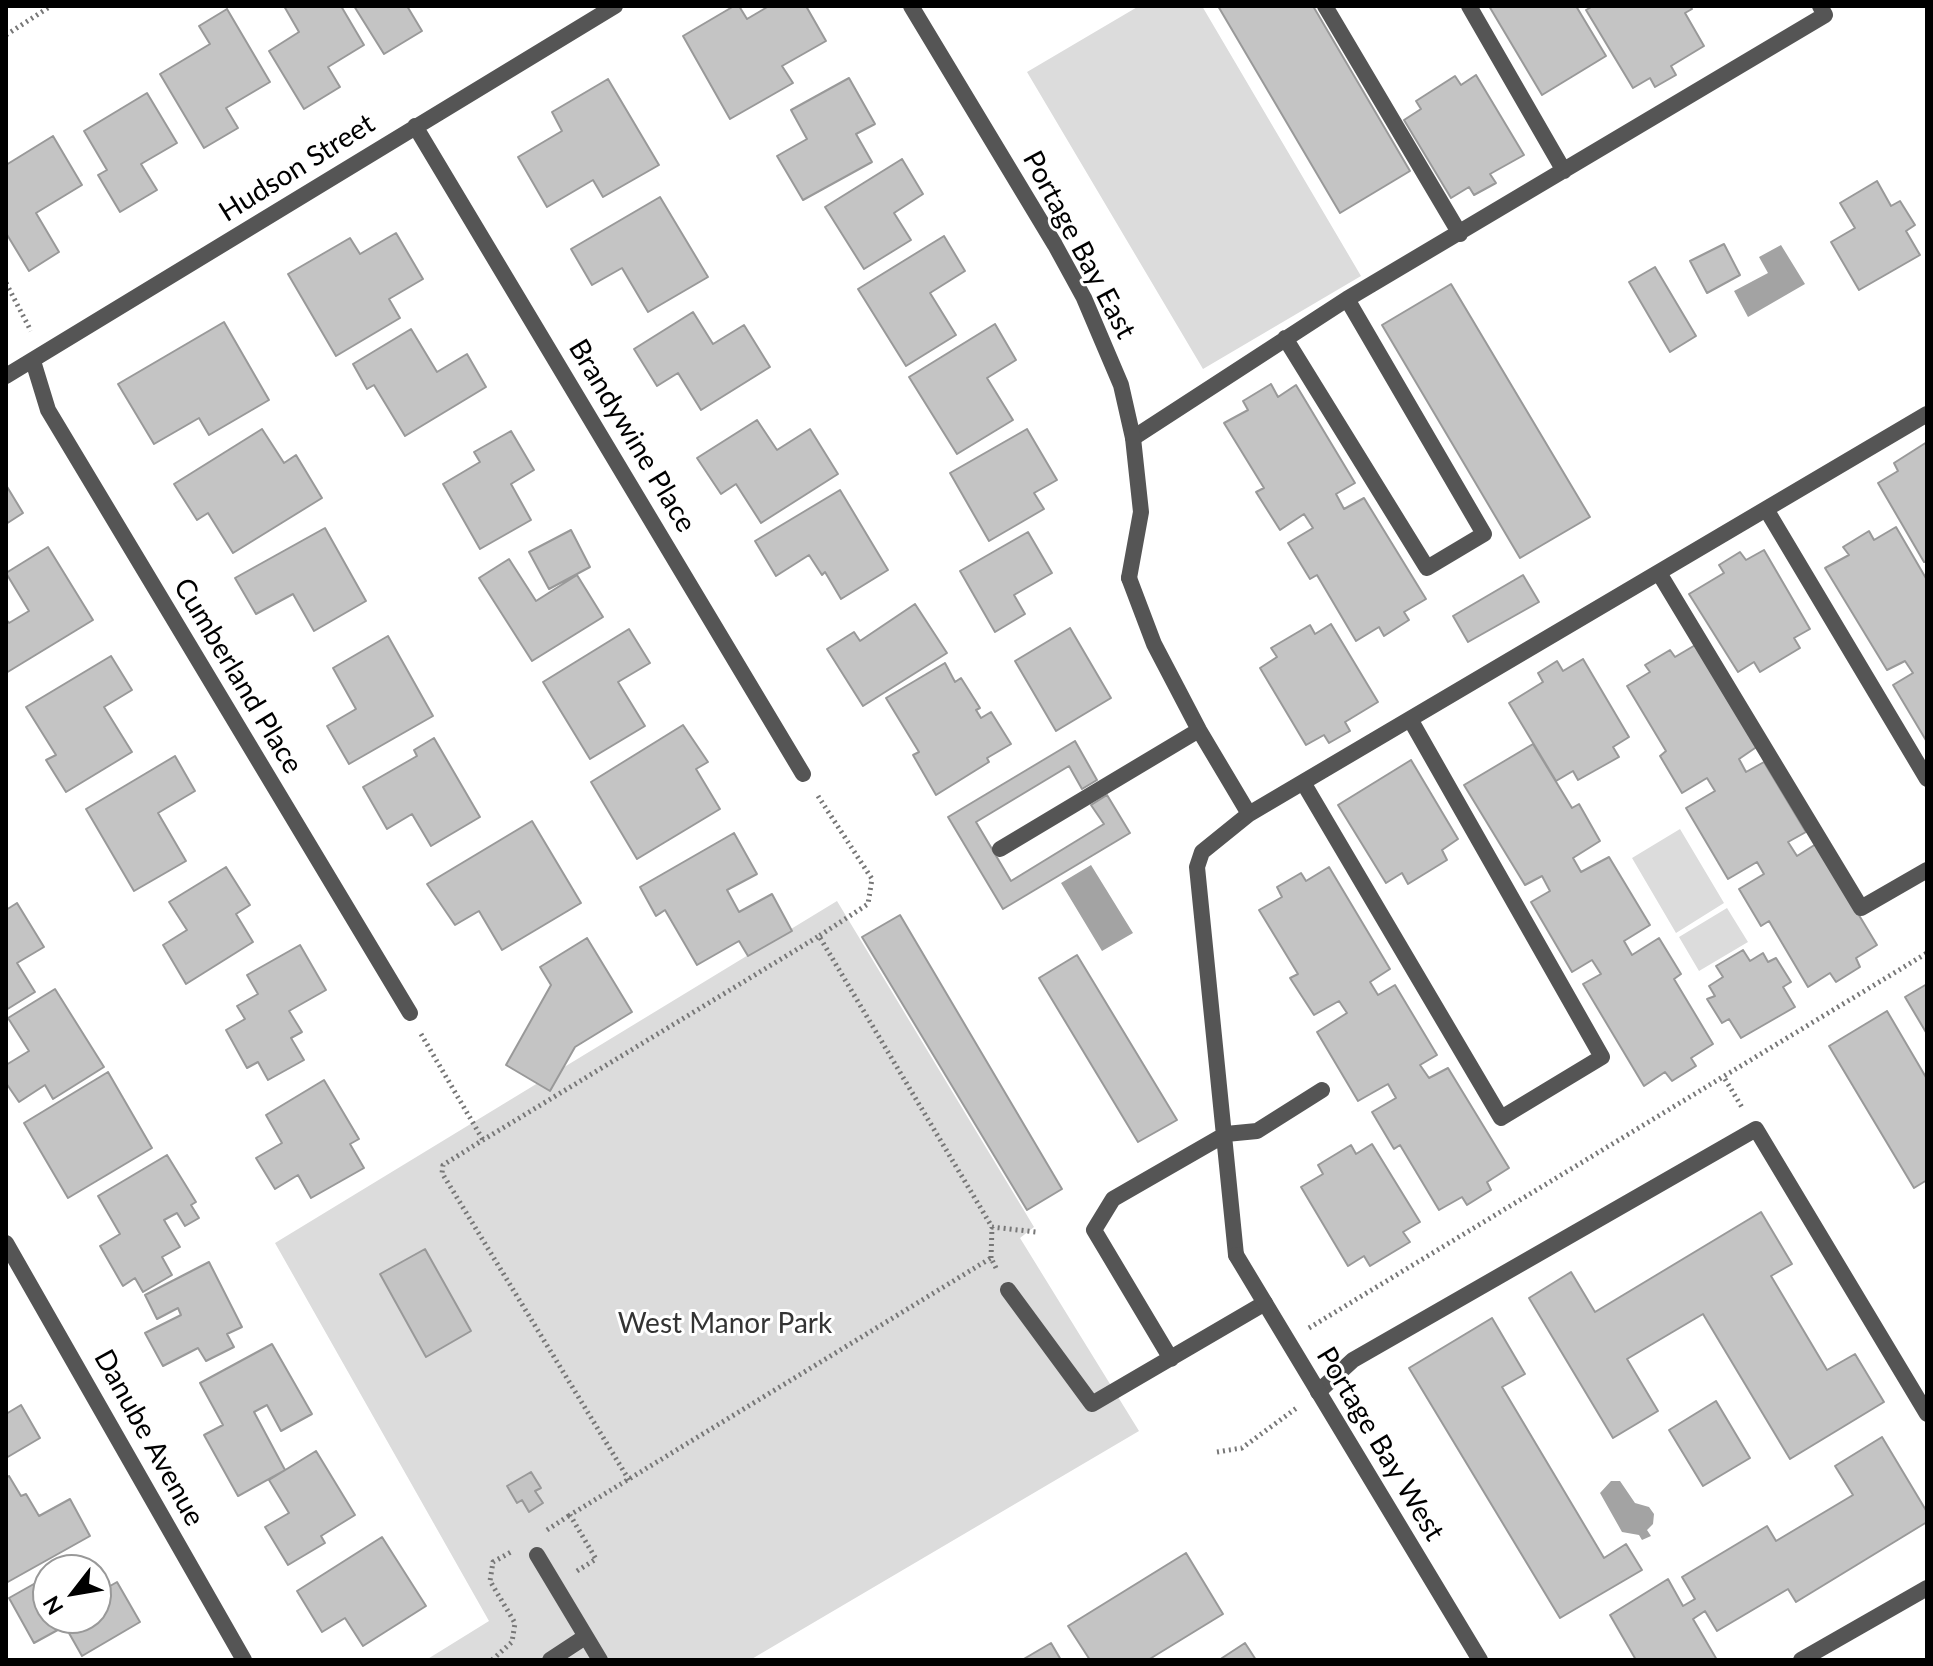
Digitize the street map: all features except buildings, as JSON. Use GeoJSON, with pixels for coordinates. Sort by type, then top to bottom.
{"type":"FeatureCollection","features":[{"type":"Feature","properties":{"kind":"street","name":"Hudson Street"},"geometry":{"type":"LineString","coordinates":[[6,376],[615,6]]}},
{"type":"Feature","properties":{"kind":"street","name":"Portage Bay East"},"geometry":{"type":"LineString","coordinates":[[911,6],[1084,298],[1121,385],[1133,438],[1141,512],[1129,578],[1154,644],[1199,730]]}},
{"type":"Feature","properties":{"kind":"street"},"geometry":{"type":"LineString","coordinates":[[1325,6],[1460,234]]}},
{"type":"Feature","properties":{"kind":"street"},"geometry":{"type":"LineString","coordinates":[[1469,6],[1564,171]]}},
{"type":"Feature","properties":{"kind":"street"},"geometry":{"type":"LineString","coordinates":[[1133,438],[1347,299],[1825,15],[1820,6]]}},
{"type":"Feature","properties":{"kind":"street","name":"Brandywine Place"},"geometry":{"type":"LineString","coordinates":[[415,126],[803,774]]}},
{"type":"Feature","properties":{"kind":"street"},"geometry":{"type":"LineString","coordinates":[[1285,338],[1427,568],[1484,534],[1347,299]]}},
{"type":"Feature","properties":{"kind":"street","name":"Cumberland Place"},"geometry":{"type":"LineString","coordinates":[[33,361],[48,410],[410,1013]]}},
{"type":"Feature","properties":{"kind":"street"},"geometry":{"type":"LineString","coordinates":[[1226,1134],[1197,867],[1202,852],[1222,832],[1249,814],[1927,414]]}},
{"type":"Feature","properties":{"kind":"street"},"geometry":{"type":"LineString","coordinates":[[1766,509],[1927,779]]}},
{"type":"Feature","properties":{"kind":"street"},"geometry":{"type":"LineString","coordinates":[[1659,573],[1861,908],[1927,870]]}},
{"type":"Feature","properties":{"kind":"street"},"geometry":{"type":"LineString","coordinates":[[1304,784],[1501,1118],[1602,1057],[1410,719]]}},
{"type":"Feature","properties":{"kind":"street"},"geometry":{"type":"LineString","coordinates":[[1000,849],[1199,730],[1249,814]]}},
{"type":"Feature","properties":{"kind":"street"},"geometry":{"type":"LineString","coordinates":[[1171,1359],[1094,1230],[1113,1199],[1226,1134],[1257,1131],[1322,1090]]}},
{"type":"Feature","properties":{"kind":"street"},"geometry":{"type":"LineString","coordinates":[[1318,1392],[1353,1360],[1756,1129],[1927,1414]]}},
{"type":"Feature","properties":{"kind":"street","name":"Portage Bay West"},"geometry":{"type":"LineString","coordinates":[[1226,1134],[1236,1255],[1480,1660]]}},
{"type":"Feature","properties":{"kind":"street","name":"Danube Avenue"},"geometry":{"type":"LineString","coordinates":[[6,1243],[244,1660]]}},
{"type":"Feature","properties":{"kind":"street"},"geometry":{"type":"LineString","coordinates":[[1008,1290],[1092,1404],[1265,1303]]}},
{"type":"Feature","properties":{"kind":"street"},"geometry":{"type":"LineString","coordinates":[[537,1555],[600,1660]]}},
{"type":"Feature","properties":{"kind":"street"},"geometry":{"type":"LineString","coordinates":[[1801,1660],[1927,1588]]}},
{"type":"Feature","properties":{"kind":"street"},"geometry":{"type":"LineString","coordinates":[[550,1660],[585,1637]]}},
{"type":"Feature","properties":{"kind":"path"},"geometry":{"type":"LineString","coordinates":[[6,35],[51,6]]}},
{"type":"Feature","properties":{"kind":"path"},"geometry":{"type":"LineString","coordinates":[[6,283],[31,326],[33,361]]}},
{"type":"Feature","properties":{"kind":"path"},"geometry":{"type":"LineString","coordinates":[[629,1480],[442,1173],[443,1165],[868,904],[872,879],[803,774]]}},
{"type":"Feature","properties":{"kind":"path"},"geometry":{"type":"LineString","coordinates":[[819,936],[992,1227],[991,1258],[1008,1290]]}},
{"type":"Feature","properties":{"kind":"path"},"geometry":{"type":"LineString","coordinates":[[1287,1341],[1927,953]]}},
{"type":"Feature","properties":{"kind":"path"},"geometry":{"type":"LineString","coordinates":[[410,1013],[483,1140]]}},
{"type":"Feature","properties":{"kind":"path"},"geometry":{"type":"LineString","coordinates":[[992,1227],[1036,1232]]}},
{"type":"Feature","properties":{"kind":"path"},"geometry":{"type":"LineString","coordinates":[[544,1531],[991,1258]]}},
{"type":"Feature","properties":{"kind":"path"},"geometry":{"type":"LineString","coordinates":[[1217,1452],[1242,1448],[1318,1392]]}},
{"type":"Feature","properties":{"kind":"path"},"geometry":{"type":"LineString","coordinates":[[556,1584],[596,1559],[570,1515]]}},
{"type":"Feature","properties":{"kind":"path"},"geometry":{"type":"LineString","coordinates":[[492,1660],[512,1642],[515,1623],[490,1581],[493,1562],[519,1547]]}},
{"type":"Feature","properties":{"kind":"green space"},"geometry":{"type":"Polygon","coordinates":[[[1139,6],[1202,6],[1361,276],[1203,369],[1027,72],[1139,6]]]}},
{"type":"Feature","properties":{"kind":"green space"},"geometry":{"type":"Polygon","coordinates":[[[1680,829],[1724,903],[1676,933],[1632,858],[1680,829]]]}},
{"type":"Feature","properties":{"kind":"green space","name":"West Manor Park"},"geometry":{"type":"Polygon","coordinates":[[[837,901],[1034,1227],[1020,1238],[1139,1431],[750,1660],[426,1660],[489,1621],[275,1243],[837,901]]]}},
{"type":"Feature","properties":{"kind":"green space"},"geometry":{"type":"Polygon","coordinates":[[[1727,908],[1748,942],[1699,971],[1679,937],[1727,908]]]}},
{"type":"Feature","properties":{"kind":"shaded area"},"geometry":{"type":"Polygon","coordinates":[[[1781,245],[1805,284],[1748,317],[1734,291],[1768,273],[1759,257],[1781,245]]]}},
{"type":"Feature","properties":{"kind":"shaded area"},"geometry":{"type":"Polygon","coordinates":[[[1091,865],[1133,933],[1102,951],[1061,883],[1091,865]]]}},
{"type":"Feature","properties":{"kind":"shaded area"},"geometry":{"type":"Polygon","coordinates":[[[1611,1481],[1620,1481],[1635,1503],[1649,1507],[1654,1514],[1653,1524],[1647,1530],[1651,1536],[1642,1540],[1639,1535],[1622,1532],[1600,1493],[1611,1481]]]}}]}
